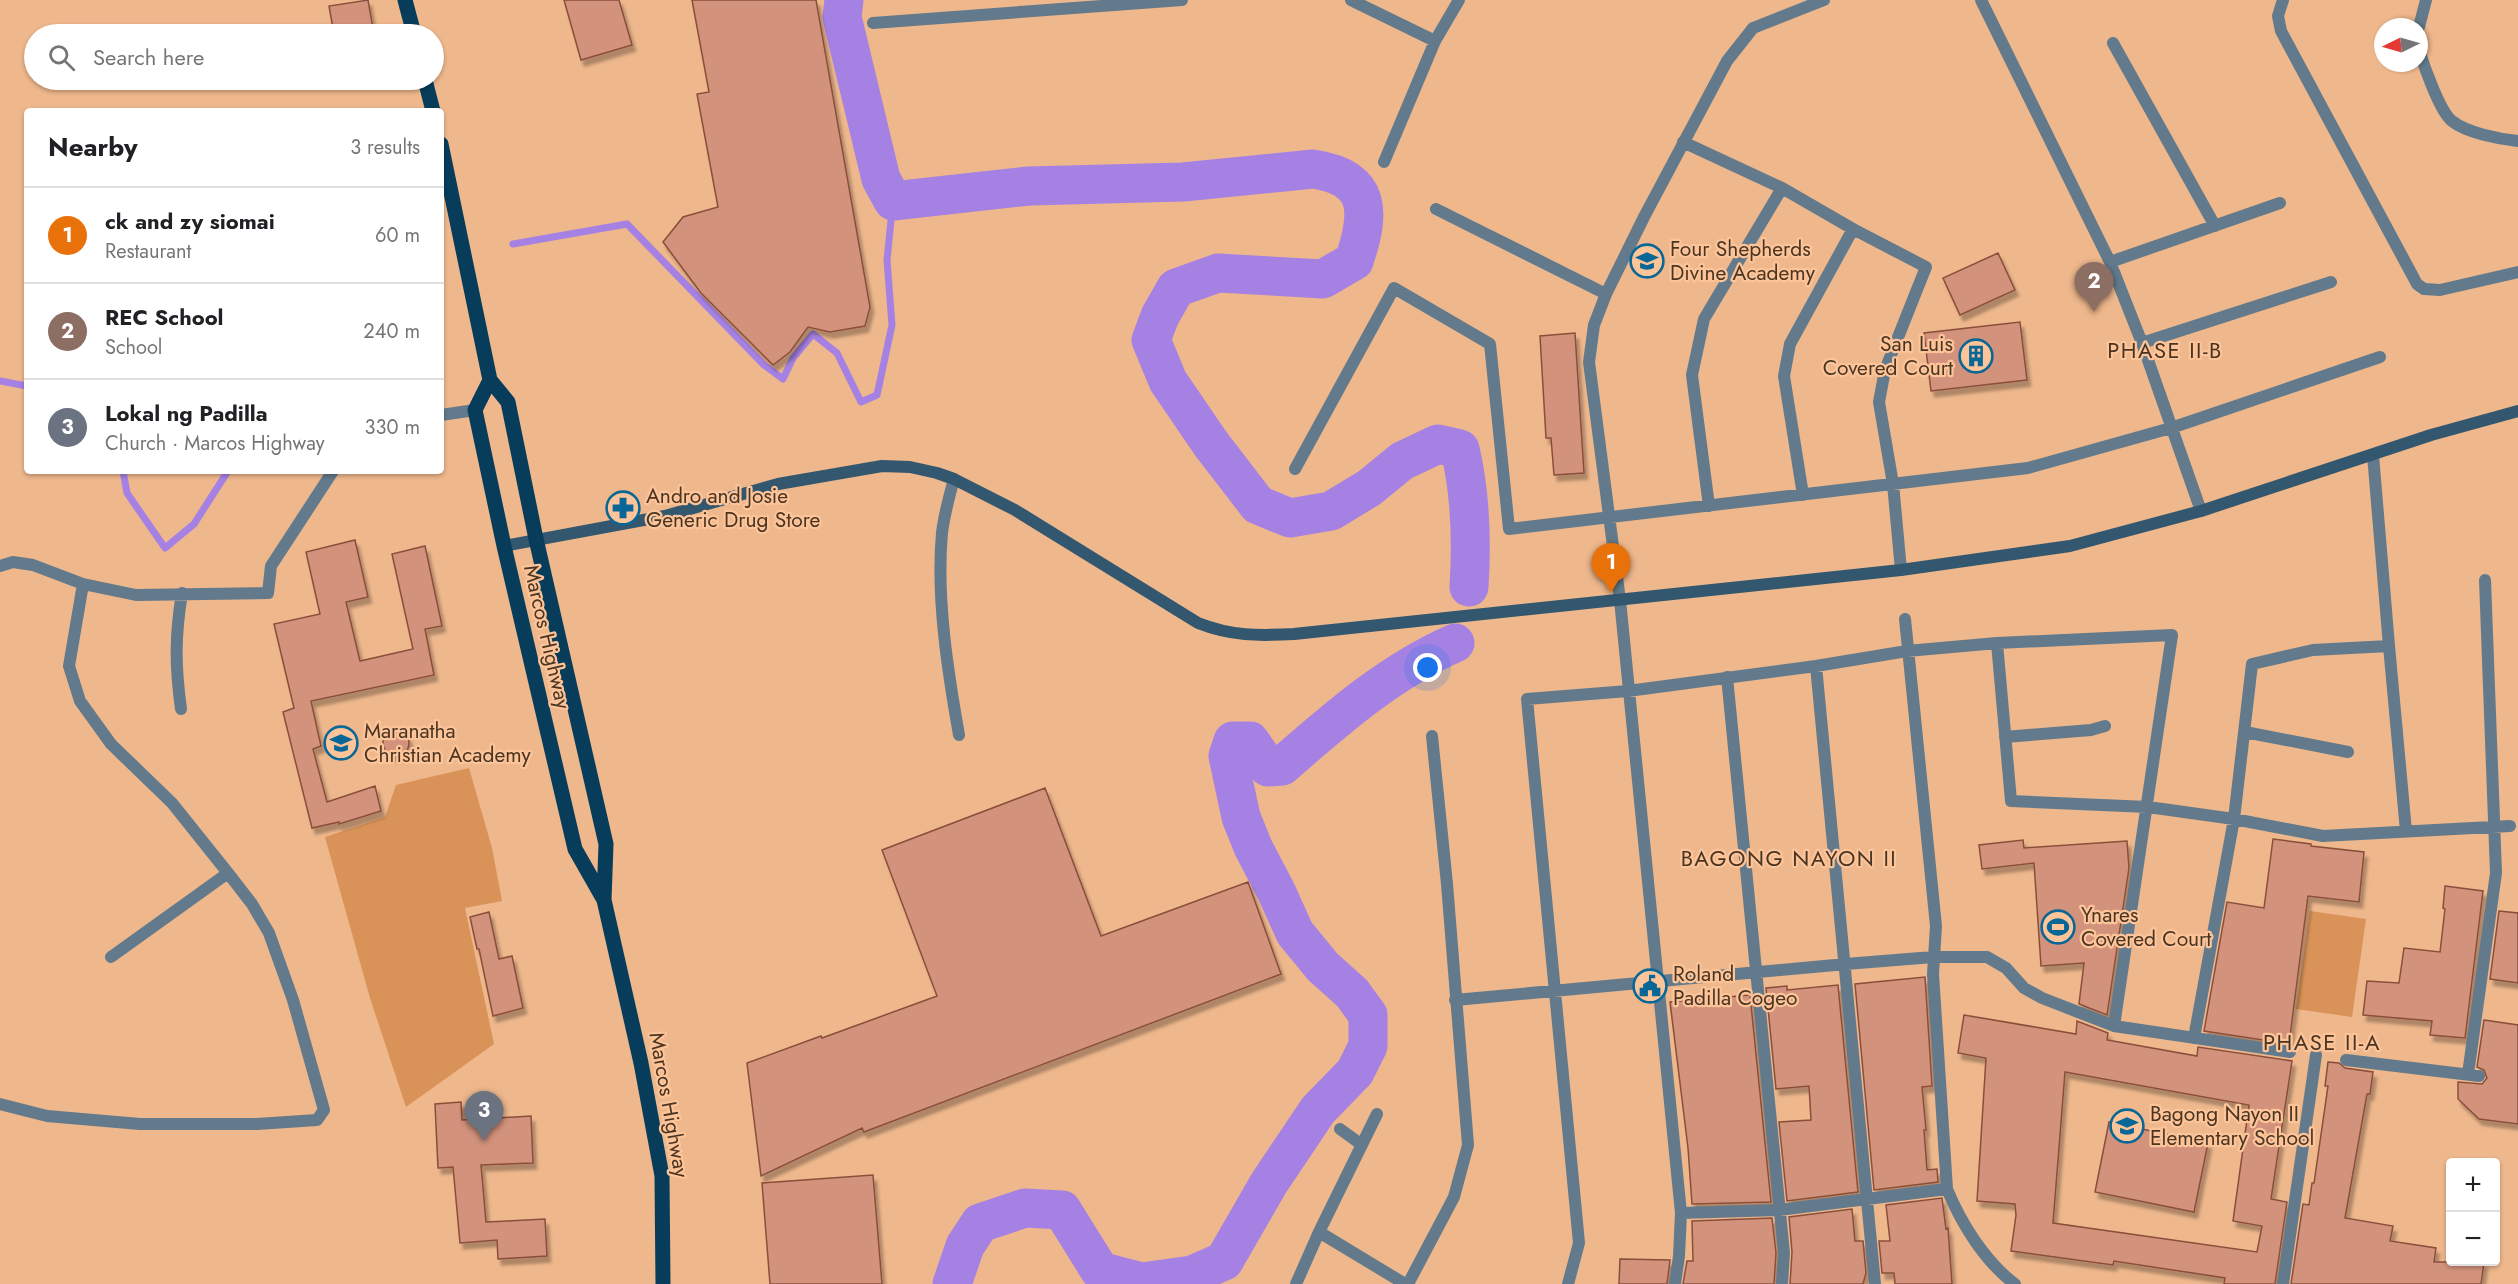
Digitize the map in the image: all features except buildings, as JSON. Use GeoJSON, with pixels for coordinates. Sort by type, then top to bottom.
{"type":"FeatureCollection","features":[{"type":"Feature","properties":{"kind":"main road"},"geometry":{"type":"LineString","coordinates":[[405,0],[411,24]]}},
{"type":"Feature","properties":{"kind":"main road"},"geometry":{"type":"LineString","coordinates":[[428,90],[432,108]]}},
{"type":"Feature","properties":{"kind":"main road","name":"Marcos Highway"},"geometry":{"type":"LineString","coordinates":[[444,158],[490,380],[508,402],[536,539],[606,844],[604,900],[642,1063],[662,1176],[663,1284]]}},
{"type":"Feature","properties":{"kind":"main road"},"geometry":{"type":"LineString","coordinates":[[475,410],[490,380]]}},
{"type":"Feature","properties":{"kind":"main road","name":"Marcos Highway"},"geometry":{"type":"LineString","coordinates":[[475,410],[504,546],[575,849],[604,900]]}},
{"type":"Feature","properties":{"kind":"street"},"geometry":{"type":"LineString","coordinates":[[873,23],[1182,0]]}},
{"type":"Feature","properties":{"kind":"street"},"geometry":{"type":"LineString","coordinates":[[1351,0],[1435,41]]}},
{"type":"Feature","properties":{"kind":"street"},"geometry":{"type":"LineString","coordinates":[[1384,162],[1435,41],[1459,0]]}},
{"type":"Feature","properties":{"kind":"street"},"geometry":{"type":"LineString","coordinates":[[1675,1284],[1681,1213],[1620,600],[1589,362],[1594,325],[1606,294],[1727,61],[1753,28],[1824,0]]}},
{"type":"Feature","properties":{"kind":"street"},"geometry":{"type":"LineString","coordinates":[[1981,0],[2110,262],[2142,343],[2201,511]]}},
{"type":"Feature","properties":{"kind":"street"},"geometry":{"type":"LineString","coordinates":[[2283,0],[2278,16],[2281,31],[2417,284],[2424,289],[2440,290],[2518,272]]}},
{"type":"Feature","properties":{"kind":"street"},"geometry":{"type":"LineString","coordinates":[[2421,18],[2426,0]]}},
{"type":"Feature","properties":{"kind":"street"},"geometry":{"type":"LineString","coordinates":[[2113,43],[2215,226]]}},
{"type":"Feature","properties":{"kind":"street"},"geometry":{"type":"LineString","coordinates":[[2426,72],[2451,121],[2491,138],[2518,141]]}},
{"type":"Feature","properties":{"kind":"street"},"geometry":{"type":"LineString","coordinates":[[1683,142],[1782,188],[1926,267],[1885,370],[1879,402],[1893,484],[1901,570]]}},
{"type":"Feature","properties":{"kind":"street"},"geometry":{"type":"LineString","coordinates":[[1709,506],[1692,375],[1704,319],[1782,188]]}},
{"type":"Feature","properties":{"kind":"street"},"geometry":{"type":"LineString","coordinates":[[2110,262],[2280,203]]}},
{"type":"Feature","properties":{"kind":"street"},"geometry":{"type":"LineString","coordinates":[[1436,209],[1606,294]]}},
{"type":"Feature","properties":{"kind":"street"},"geometry":{"type":"LineString","coordinates":[[1803,495],[1784,376],[1790,344],[1853,229]]}},
{"type":"Feature","properties":{"kind":"street"},"geometry":{"type":"LineString","coordinates":[[2142,343],[2331,282]]}},
{"type":"Feature","properties":{"kind":"street"},"geometry":{"type":"LineString","coordinates":[[1295,469],[1394,288],[1490,344],[1509,529],[2028,468],[2171,428],[2380,357]]}},
{"type":"Feature","properties":{"kind":"street"},"geometry":{"type":"LineString","coordinates":[[444,415],[475,410]]}},
{"type":"Feature","properties":{"kind":"street"},"geometry":{"type":"LineString","coordinates":[[504,546],[665,516],[778,484],[882,466],[910,467],[954,479],[1015,510],[1198,623],[1223,633],[1258,636],[1294,634],[1901,570],[2070,546],[2201,511],[2373,454],[2518,411]]}},
{"type":"Feature","properties":{"kind":"street"},"geometry":{"type":"LineString","coordinates":[[2373,454],[2406,831]]}},
{"type":"Feature","properties":{"kind":"street"},"geometry":{"type":"LineString","coordinates":[[0,566],[13,562],[33,565],[83,584],[136,595],[268,593],[270,566],[331,474]]}},
{"type":"Feature","properties":{"kind":"street"},"geometry":{"type":"LineString","coordinates":[[954,479],[942,533],[942,585],[950,683],[959,735]]}},
{"type":"Feature","properties":{"kind":"street"},"geometry":{"type":"LineString","coordinates":[[2346,1060],[2473,1075],[2495,890],[2495,827],[2484,580]]}},
{"type":"Feature","properties":{"kind":"street"},"geometry":{"type":"LineString","coordinates":[[0,1104],[47,1116],[140,1124],[257,1124],[317,1120],[324,1110],[292,1000],[269,933],[252,904],[172,803],[111,744],[80,701],[69,666],[83,584]]}},
{"type":"Feature","properties":{"kind":"street"},"geometry":{"type":"LineString","coordinates":[[181,709],[175,663],[175,632],[182,593]]}},
{"type":"Feature","properties":{"kind":"street"},"geometry":{"type":"LineString","coordinates":[[1905,619],[1935,926],[1933,957],[1947,1189],[1953,1204],[1996,1269],[2015,1284]]}},
{"type":"Feature","properties":{"kind":"street"},"geometry":{"type":"LineString","coordinates":[[1568,1284],[1579,1243],[1527,699],[1628,691],[1816,666],[1907,651],[1997,643],[2172,635],[2114,1026]]}},
{"type":"Feature","properties":{"kind":"street"},"geometry":{"type":"LineString","coordinates":[[1997,643],[2011,801],[2148,807],[2234,819],[2323,836],[2510,826]]}},
{"type":"Feature","properties":{"kind":"street"},"geometry":{"type":"LineString","coordinates":[[2194,1038],[2234,819],[2252,664],[2313,650],[2389,646]]}},
{"type":"Feature","properties":{"kind":"street"},"geometry":{"type":"LineString","coordinates":[[1816,666],[1875,1284]]}},
{"type":"Feature","properties":{"kind":"street"},"geometry":{"type":"LineString","coordinates":[[1726,677],[1784,1253],[1782,1284]]}},
{"type":"Feature","properties":{"kind":"street"},"geometry":{"type":"LineString","coordinates":[[2005,737],[2091,730],[2105,726]]}},
{"type":"Feature","properties":{"kind":"street"},"geometry":{"type":"LineString","coordinates":[[2245,732],[2348,752]]}},
{"type":"Feature","properties":{"kind":"street"},"geometry":{"type":"LineString","coordinates":[[1319,1232],[1407,1284],[1454,1197],[1468,1146],[1432,736]]}},
{"type":"Feature","properties":{"kind":"street"},"geometry":{"type":"LineString","coordinates":[[111,957],[228,873]]}},
{"type":"Feature","properties":{"kind":"street"},"geometry":{"type":"LineString","coordinates":[[1455,1000],[1846,964],[1933,957],[1987,957],[2006,968],[2024,988],[2042,998],[2114,1026],[2290,1052]]}},
{"type":"Feature","properties":{"kind":"street"},"geometry":{"type":"LineString","coordinates":[[2283,1284],[2316,1055]]}},
{"type":"Feature","properties":{"kind":"street"},"geometry":{"type":"LineString","coordinates":[[1296,1284],[1377,1114]]}},
{"type":"Feature","properties":{"kind":"street"},"geometry":{"type":"LineString","coordinates":[[1340,1129],[1362,1145]]}},
{"type":"Feature","properties":{"kind":"street"},"geometry":{"type":"LineString","coordinates":[[1681,1213],[1779,1210],[1866,1201],[1947,1189]]}},
{"type":"Feature","properties":{"kind":"shaded area"},"geometry":{"type":"Polygon","coordinates":[[[469,768],[492,848],[502,901],[465,908],[494,1044],[406,1107],[370,998],[325,837],[385,817],[396,785],[469,768]]]}},
{"type":"Feature","properties":{"kind":"shaded area"},"geometry":{"type":"Polygon","coordinates":[[[2310,911],[2366,919],[2352,1017],[2296,1009],[2310,911]]]}},
{"type":"Feature","properties":{"kind":"waterway"},"geometry":{"type":"LineString","coordinates":[[844,0],[842,17],[881,179],[893,201],[1029,186],[1183,182],[1313,169],[1347,180],[1357,189],[1364,213],[1363,228],[1354,261],[1323,279],[1218,273],[1176,288],[1160,316],[1151,340],[1168,381],[1211,444],[1258,505],[1290,518],[1331,511],[1369,488],[1402,461],[1438,444],[1460,449],[1470,518],[1469,587]]}},
{"type":"Feature","properties":{"kind":"waterway"},"geometry":{"type":"LineString","coordinates":[[513,244],[627,224],[764,365],[783,379],[793,358],[813,334],[837,353],[861,402],[877,395],[892,325],[887,260],[893,201]]}},
{"type":"Feature","properties":{"kind":"waterway"},"geometry":{"type":"LineString","coordinates":[[0,381],[24,385]]}},
{"type":"Feature","properties":{"kind":"waterway"},"geometry":{"type":"LineString","coordinates":[[124,474],[127,493],[165,548],[194,524],[226,474]]}},
{"type":"Feature","properties":{"kind":"waterway"},"geometry":{"type":"LineString","coordinates":[[952,1284],[965,1246],[980,1223],[1025,1208],[1062,1210],[1100,1271],[1142,1282],[1192,1275],[1224,1261],[1269,1183],[1318,1110],[1355,1072],[1368,1046],[1368,1015],[1352,993],[1323,967],[1295,933],[1253,847],[1241,817],[1228,756],[1233,741],[1250,741],[1268,767],[1282,766],[1385,682],[1455,643]]}},
{"type":"Feature","properties":{"kind":"place","name":"Four Shepherds Divine Academy"},"geometry":{"type":"Point","coordinates":[1647,261]}},
{"type":"Feature","properties":{"kind":"place","name":"REC School"},"geometry":{"type":"Point","coordinates":[2094,312]}},
{"type":"Feature","properties":{"kind":"place","name":"San Luis Covered Court"},"geometry":{"type":"Point","coordinates":[1976,356]}},
{"type":"Feature","properties":{"kind":"place","name":"Andro and Josie Generic Drug Store"},"geometry":{"type":"Point","coordinates":[623,508]}},
{"type":"Feature","properties":{"kind":"place","name":"ck and zy siomai"},"geometry":{"type":"Point","coordinates":[1611,593]}},
{"type":"Feature","properties":{"kind":"place","name":"Maranatha Christian Academy"},"geometry":{"type":"Point","coordinates":[341,743]}},
{"type":"Feature","properties":{"kind":"place","name":"Ynares Covered Court"},"geometry":{"type":"Point","coordinates":[2058,927]}},
{"type":"Feature","properties":{"kind":"place","name":"Roland Padilla Cogeo"},"geometry":{"type":"Point","coordinates":[1650,986]}},
{"type":"Feature","properties":{"kind":"place","name":"Bagong Nayon II Elementary School"},"geometry":{"type":"Point","coordinates":[2127,1126]}},
{"type":"Feature","properties":{"kind":"place","name":"Lokal ng Padilla"},"geometry":{"type":"Point","coordinates":[484,1141]}},
{"type":"Feature","properties":{"kind":"district","name":"PHASE II-B"},"geometry":{"type":"Point","coordinates":[2165,350]}},
{"type":"Feature","properties":{"kind":"district","name":"BAGONG NAYON II"},"geometry":{"type":"Point","coordinates":[1789,858]}},
{"type":"Feature","properties":{"kind":"district","name":"PHASE II-A"},"geometry":{"type":"Point","coordinates":[2322,1042]}}]}
